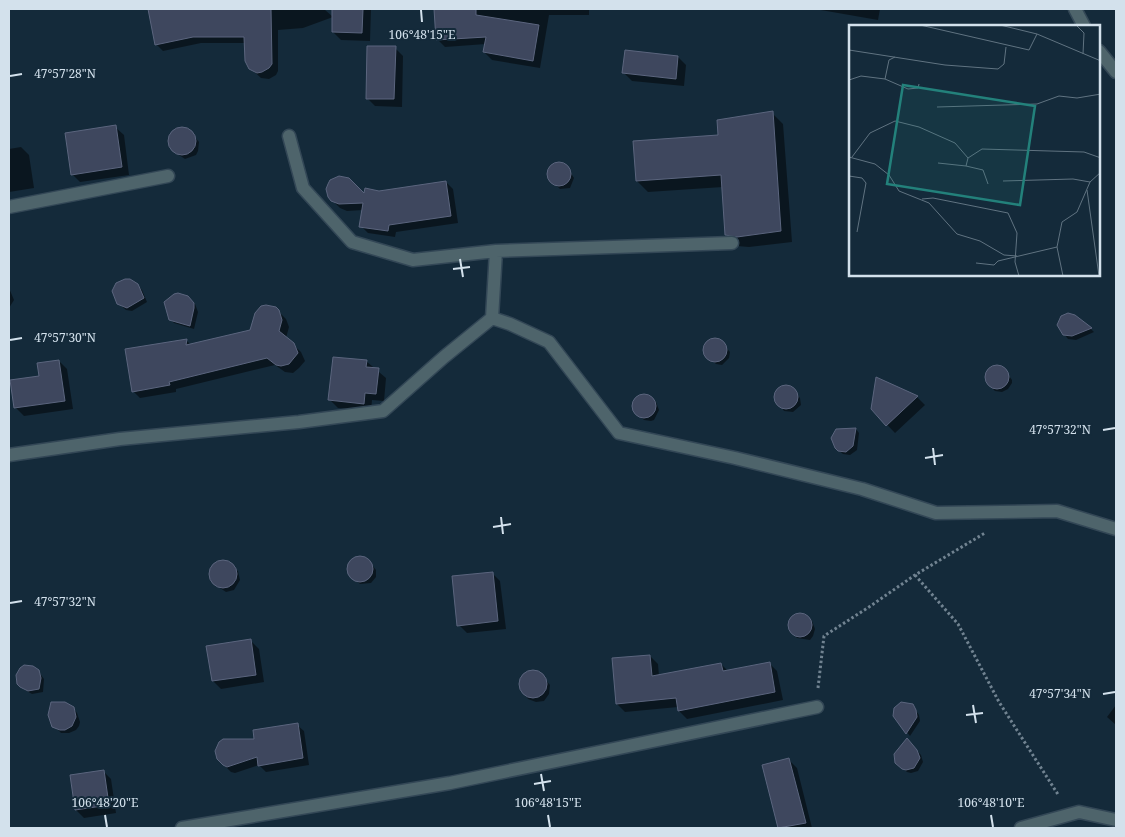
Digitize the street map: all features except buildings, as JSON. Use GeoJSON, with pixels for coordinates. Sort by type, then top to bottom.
{"type":"FeatureCollection","features":[{"type":"Feature","properties":{"kind":"street"},"geometry":{"type":"LineString","coordinates":[[1075,9],[1083,25]]}},
{"type":"Feature","properties":{"kind":"street"},"geometry":{"type":"LineString","coordinates":[[1100,52],[1116,72]]}},
{"type":"Feature","properties":{"kind":"street"},"geometry":{"type":"LineString","coordinates":[[289,136],[303,188],[352,242],[413,260],[496,251],[732,243]]}},
{"type":"Feature","properties":{"kind":"street"},"geometry":{"type":"LineString","coordinates":[[9,207],[168,176]]}},
{"type":"Feature","properties":{"kind":"street"},"geometry":{"type":"LineString","coordinates":[[9,455],[120,439],[299,422],[383,411],[444,356],[492,318],[496,251]]}},
{"type":"Feature","properties":{"kind":"street"},"geometry":{"type":"LineString","coordinates":[[492,318],[549,342],[619,433],[736,458],[862,489],[936,514],[1057,511],[1116,529]]}},
{"type":"Feature","properties":{"kind":"street"},"geometry":{"type":"LineString","coordinates":[[182,828],[450,783],[817,707]]}},
{"type":"Feature","properties":{"kind":"street"},"geometry":{"type":"LineString","coordinates":[[1020,828],[1079,812],[1116,820]]}},
{"type":"Feature","properties":{"kind":"path"},"geometry":{"type":"LineString","coordinates":[[817,707],[824,636],[915,575],[988,532]]}},
{"type":"Feature","properties":{"kind":"path"},"geometry":{"type":"LineString","coordinates":[[915,575],[958,624],[998,702],[1070,814]]}}]}
